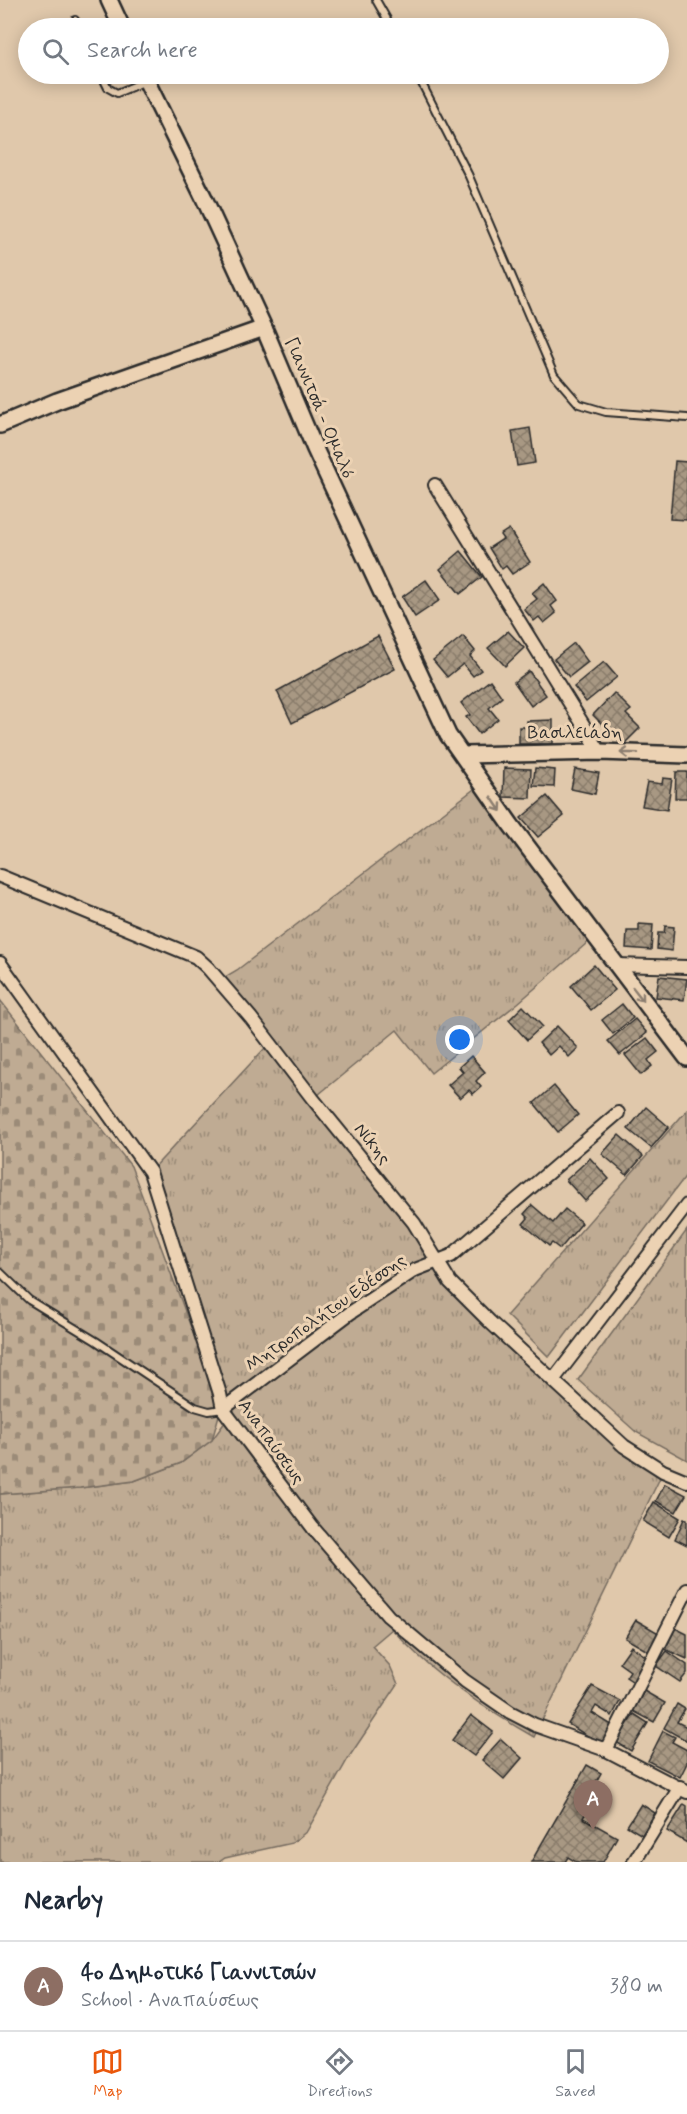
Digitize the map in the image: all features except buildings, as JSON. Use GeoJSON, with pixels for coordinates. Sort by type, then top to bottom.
{"type":"FeatureCollection","features":[{"type":"Feature","properties":{"kind":"street"},"geometry":{"type":"LineString","coordinates":[[109,0],[117,18]]}},
{"type":"Feature","properties":{"kind":"street","name":"Γιαννιτσά - Ομαλό"},"geometry":{"type":"LineString","coordinates":[[148,84],[264,328],[315,449],[448,735],[511,825],[687,1058]]}},
{"type":"Feature","properties":{"kind":"street"},"geometry":{"type":"LineString","coordinates":[[0,425],[57,401],[264,328]]}},
{"type":"Feature","properties":{"kind":"street"},"geometry":{"type":"LineString","coordinates":[[435,485],[600,752]]}},
{"type":"Feature","properties":{"kind":"street","name":"Βασιλειάδη"},"geometry":{"type":"LineString","coordinates":[[464,755],[600,752],[687,755]]}},
{"type":"Feature","properties":{"kind":"street","name":"Νίκης"},"geometry":{"type":"LineString","coordinates":[[0,876],[185,952],[202,962],[251,1018],[313,1099],[414,1223],[450,1282],[463,1296],[624,1446],[663,1471],[687,1481]]}},
{"type":"Feature","properties":{"kind":"street","name":"Αναπαύσεως"},"geometry":{"type":"LineString","coordinates":[[0,963],[150,1172],[223,1409],[313,1528],[397,1624],[465,1681],[510,1712],[546,1730],[606,1750],[683,1789]]}},
{"type":"Feature","properties":{"kind":"street"},"geometry":{"type":"LineString","coordinates":[[616,965],[687,967]]}},
{"type":"Feature","properties":{"kind":"street","name":"Μητροπολήτου Εδέσσης"},"geometry":{"type":"LineString","coordinates":[[223,1409],[350,1313],[415,1270],[451,1256],[618,1113]]}},
{"type":"Feature","properties":{"kind":"street"},"geometry":{"type":"LineString","coordinates":[[554,1379],[687,1205]]}},
{"type":"Feature","properties":{"kind":"street"},"geometry":{"type":"LineString","coordinates":[[606,1750],[687,1590]]}},
{"type":"Feature","properties":{"kind":"street"},"geometry":{"type":"LineString","coordinates":[[634,1862],[683,1789]]}},
{"type":"Feature","properties":{"kind":"lane"},"geometry":{"type":"LineString","coordinates":[[376,0],[386,18]]}},
{"type":"Feature","properties":{"kind":"lane"},"geometry":{"type":"LineString","coordinates":[[106,84],[108,88],[117,93],[133,84]]}},
{"type":"Feature","properties":{"kind":"lane"},"geometry":{"type":"LineString","coordinates":[[422,84],[468,174],[554,375],[579,404],[606,412],[687,418]]}},
{"type":"Feature","properties":{"kind":"lane"},"geometry":{"type":"LineString","coordinates":[[0,1272],[29,1299],[195,1407],[209,1411],[223,1409]]}},
{"type":"Feature","properties":{"kind":"green space"},"geometry":{"type":"Polygon","coordinates":[[[482,783],[594,937],[518,1003],[431,1073],[397,1030],[313,1099],[381,1182],[444,1274],[554,1379],[663,1471],[660,1478],[534,1737],[458,1689],[423,1660],[392,1629],[372,1646],[390,1666],[398,1684],[349,1757],[307,1831],[292,1843],[225,1858],[219,1862],[0,1862],[0,1494],[134,1481],[181,1463],[212,1440],[228,1418],[150,1172],[271,1044],[220,980],[237,970],[482,783]]]}},
{"type":"Feature","properties":{"kind":"green space"},"geometry":{"type":"Polygon","coordinates":[[[0,1000],[131,1166],[221,1408],[212,1440],[181,1463],[134,1481],[0,1494],[0,1000]]]}},
{"type":"Feature","properties":{"kind":"green space"},"geometry":{"type":"Polygon","coordinates":[[[687,1110],[687,1174],[549,1357],[507,1315],[687,1110]]]}},
{"type":"Feature","properties":{"kind":"green space"},"geometry":{"type":"Polygon","coordinates":[[[687,1230],[687,1460],[636,1432],[578,1380],[687,1230]]]}},
{"type":"Feature","properties":{"kind":"place","name":"4ο Δημοτικό Γιαννιτσών"},"geometry":{"type":"Point","coordinates":[593,1830]}}]}
